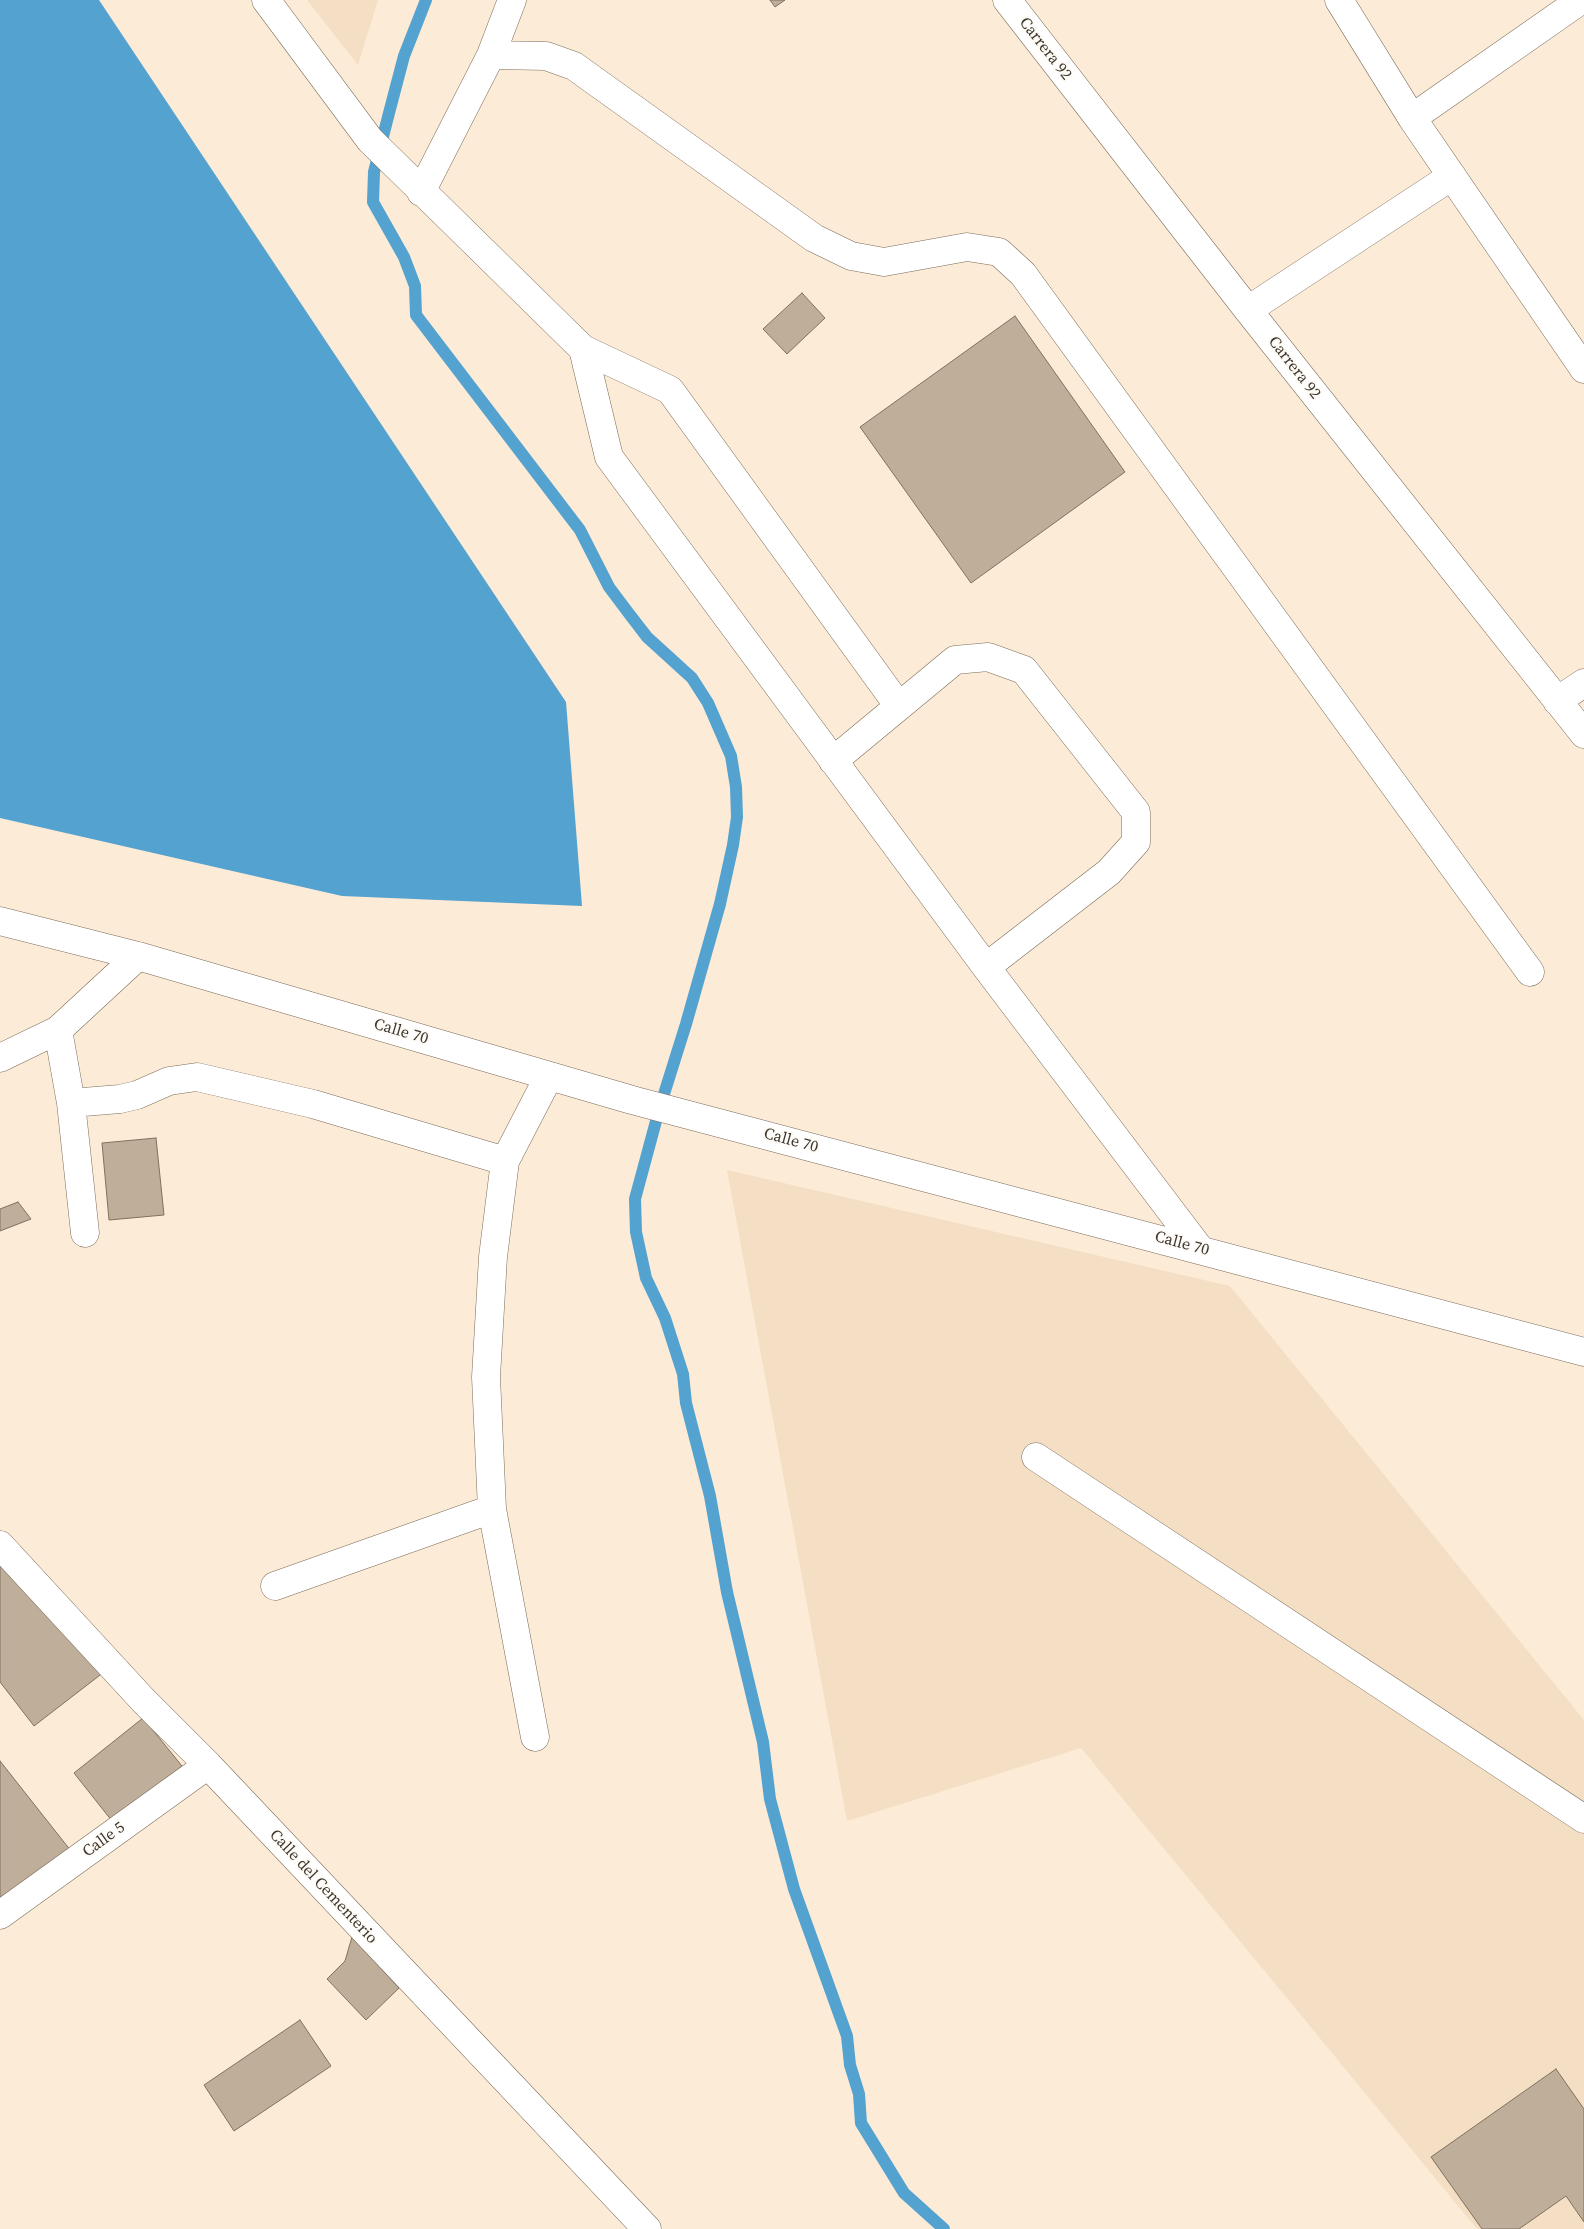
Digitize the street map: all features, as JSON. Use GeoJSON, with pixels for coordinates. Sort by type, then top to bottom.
{"type":"FeatureCollection","features":[{"type":"Feature","properties":{"kind":"street"},"geometry":{"type":"LineString","coordinates":[[266,0],[370,140],[402,174],[583,349],[670,390],[898,705]]}},
{"type":"Feature","properties":{"kind":"street"},"geometry":{"type":"LineString","coordinates":[[421,192],[491,55],[512,0]]}},
{"type":"Feature","properties":{"kind":"street","name":"Carrera 92"},"geometry":{"type":"LineString","coordinates":[[1007,0],[1248,310],[1584,734]]}},
{"type":"Feature","properties":{"kind":"street"},"geometry":{"type":"LineString","coordinates":[[1339,0],[1412,118],[1584,369]]}},
{"type":"Feature","properties":{"kind":"street"},"geometry":{"type":"LineString","coordinates":[[1412,118],[1581,3]]}},
{"type":"Feature","properties":{"kind":"street"},"geometry":{"type":"LineString","coordinates":[[491,55],[546,56],[574,66],[814,238],[851,256],[884,262],[967,247],[999,252],[1023,274],[1530,972]]}},
{"type":"Feature","properties":{"kind":"street"},"geometry":{"type":"LineString","coordinates":[[1248,310],[1452,176]]}},
{"type":"Feature","properties":{"kind":"street"},"geometry":{"type":"LineString","coordinates":[[583,349],[609,457],[986,967],[1199,1248]]}},
{"type":"Feature","properties":{"kind":"street"},"geometry":{"type":"LineString","coordinates":[[833,761],[898,705],[955,660],[988,657],[1024,670],[1136,812],[1136,842],[1109,872],[986,967]]}},
{"type":"Feature","properties":{"kind":"street"},"geometry":{"type":"LineString","coordinates":[[1557,701],[1584,683]]}},
{"type":"Feature","properties":{"kind":"street","name":"Calle 70"},"geometry":{"type":"LineString","coordinates":[[0,922],[138,956],[632,1100],[1199,1248],[1584,1352]]}},
{"type":"Feature","properties":{"kind":"street"},"geometry":{"type":"LineString","coordinates":[[0,1058],[58,1030],[138,956]]}},
{"type":"Feature","properties":{"kind":"street"},"geometry":{"type":"LineString","coordinates":[[58,1030],[71,1102],[85,1233]]}},
{"type":"Feature","properties":{"kind":"street"},"geometry":{"type":"LineString","coordinates":[[535,1737],[492,1509],[486,1377],[493,1257],[505,1161],[549,1076]]}},
{"type":"Feature","properties":{"kind":"street"},"geometry":{"type":"LineString","coordinates":[[71,1102],[120,1099],[137,1095],[169,1081],[197,1077],[313,1104],[505,1161]]}},
{"type":"Feature","properties":{"kind":"street"},"geometry":{"type":"LineString","coordinates":[[1036,1457],[1584,1819]]}},
{"type":"Feature","properties":{"kind":"street"},"geometry":{"type":"LineString","coordinates":[[275,1586],[492,1509]]}},
{"type":"Feature","properties":{"kind":"street","name":"Calle del Cementerio"},"geometry":{"type":"LineString","coordinates":[[0,1545],[143,1700],[208,1765],[647,2229]]}},
{"type":"Feature","properties":{"kind":"street","name":"Calle 5"},"geometry":{"type":"LineString","coordinates":[[0,1915],[208,1765]]}},
{"type":"Feature","properties":{"kind":"shaded area"},"geometry":{"type":"Polygon","coordinates":[[[307,0],[378,0],[358,65],[307,0]]]}},
{"type":"Feature","properties":{"kind":"shaded area"},"geometry":{"type":"Polygon","coordinates":[[[727,1170],[1230,1286],[1584,1720],[1584,2229],[1477,2229],[1081,1748],[847,1821],[727,1170]]]}},
{"type":"Feature","properties":{"kind":"water"},"geometry":{"type":"Polygon","coordinates":[[[0,0],[99,0],[566,702],[582,906],[342,896],[0,818],[0,0]]]}},
{"type":"Feature","properties":{"kind":"building"},"geometry":{"type":"Polygon","coordinates":[[[770,0],[785,0],[775,7],[770,0]]]}},
{"type":"Feature","properties":{"kind":"building"},"geometry":{"type":"Polygon","coordinates":[[[802,293],[825,318],[787,354],[763,329],[802,293]]]}},
{"type":"Feature","properties":{"kind":"building"},"geometry":{"type":"Polygon","coordinates":[[[1015,316],[1125,472],[971,583],[860,427],[1015,316]]]}},
{"type":"Feature","properties":{"kind":"building"},"geometry":{"type":"Polygon","coordinates":[[[156,1138],[164,1215],[109,1220],[102,1143],[156,1138]]]}},
{"type":"Feature","properties":{"kind":"building"},"geometry":{"type":"Polygon","coordinates":[[[18,1202],[31,1219],[0,1231],[0,1209],[18,1202]]]}},
{"type":"Feature","properties":{"kind":"building"},"geometry":{"type":"Polygon","coordinates":[[[0,1554],[104,1672],[34,1726],[0,1682],[0,1554]]]}},
{"type":"Feature","properties":{"kind":"building"},"geometry":{"type":"Polygon","coordinates":[[[143,1718],[182,1766],[112,1821],[74,1773],[143,1718]]]}},
{"type":"Feature","properties":{"kind":"building"},"geometry":{"type":"Polygon","coordinates":[[[0,1761],[71,1851],[0,1898],[0,1761]]]}},
{"type":"Feature","properties":{"kind":"building"},"geometry":{"type":"Polygon","coordinates":[[[352,1937],[399,1988],[366,2020],[327,1979],[345,1961],[352,1937]]]}},
{"type":"Feature","properties":{"kind":"building"},"geometry":{"type":"Polygon","coordinates":[[[300,2020],[331,2066],[234,2131],[204,2085],[300,2020]]]}},
{"type":"Feature","properties":{"kind":"building"},"geometry":{"type":"Polygon","coordinates":[[[1556,2069],[1584,2109],[1584,2222],[1566,2196],[1519,2229],[1482,2229],[1431,2157],[1556,2069]]]}},
{"type":"Feature","properties":{"kind":"waterway"},"geometry":{"type":"LineString","coordinates":[[426,0],[404,56],[389,113],[374,172],[373,202],[404,257],[415,286],[416,315],[580,530],[609,587],[627,611],[647,637],[692,678],[708,703],[731,756],[736,787],[737,817],[733,845],[720,904],[659,1110],[635,1199],[636,1232],[646,1278],[665,1318],[683,1374],[686,1403],[710,1496],[727,1592],[763,1742],[770,1799],[794,1889],[847,2036],[850,2065],[859,2094],[861,2123],[904,2193],[944,2229]]}}]}
